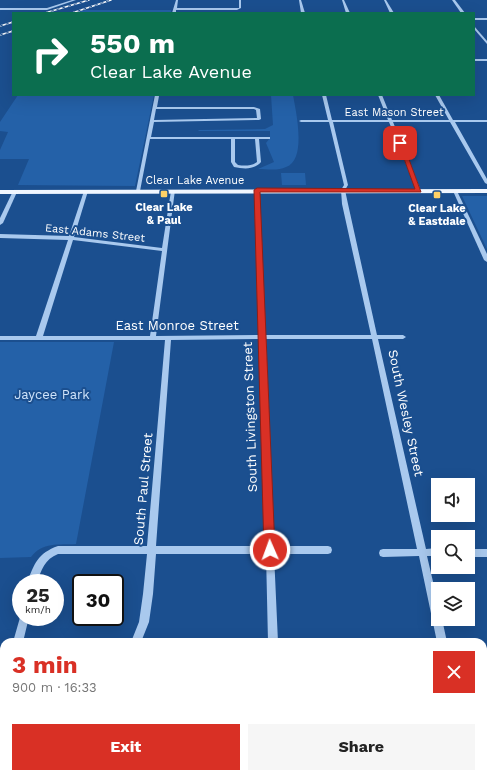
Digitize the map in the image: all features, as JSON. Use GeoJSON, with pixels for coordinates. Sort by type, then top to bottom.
{"type":"FeatureCollection","features":[{"type":"Feature","properties":{"kind":"main road","name":"Clear Lake Avenue"},"geometry":{"type":"LineString","coordinates":[[0,192],[257,190],[487,191]]}},
{"type":"Feature","properties":{"kind":"street"},"geometry":{"type":"LineString","coordinates":[[0,9],[50,8],[75,0]]}},
{"type":"Feature","properties":{"kind":"street"},"geometry":{"type":"LineString","coordinates":[[174,12],[177,0]]}},
{"type":"Feature","properties":{"kind":"street"},"geometry":{"type":"LineString","coordinates":[[175,9],[238,9],[240,8],[240,0]]}},
{"type":"Feature","properties":{"kind":"street"},"geometry":{"type":"LineString","coordinates":[[300,0],[303,12]]}},
{"type":"Feature","properties":{"kind":"street"},"geometry":{"type":"LineString","coordinates":[[343,0],[348,12]]}},
{"type":"Feature","properties":{"kind":"street"},"geometry":{"type":"LineString","coordinates":[[385,0],[391,12]]}},
{"type":"Feature","properties":{"kind":"street"},"geometry":{"type":"LineString","coordinates":[[453,0],[462,12]]}},
{"type":"Feature","properties":{"kind":"street"},"geometry":{"type":"LineString","coordinates":[[475,18],[487,19]]}},
{"type":"Feature","properties":{"kind":"street"},"geometry":{"type":"LineString","coordinates":[[475,28],[487,43]]}},
{"type":"Feature","properties":{"kind":"street"},"geometry":{"type":"LineString","coordinates":[[475,60],[487,60]]}},
{"type":"Feature","properties":{"kind":"street"},"geometry":{"type":"LineString","coordinates":[[138,191],[157,96]]}},
{"type":"Feature","properties":{"kind":"street"},"geometry":{"type":"LineString","coordinates":[[324,96],[330,121]]}},
{"type":"Feature","properties":{"kind":"street"},"geometry":{"type":"LineString","coordinates":[[380,96],[418,190]]}},
{"type":"Feature","properties":{"kind":"street"},"geometry":{"type":"LineString","coordinates":[[438,96],[487,183]]}},
{"type":"Feature","properties":{"kind":"street"},"geometry":{"type":"LineString","coordinates":[[152,121],[259,119],[258,109],[254,108],[154,108]]}},
{"type":"Feature","properties":{"kind":"street","name":"East Mason Street"},"geometry":{"type":"LineString","coordinates":[[302,121],[487,121]]}},
{"type":"Feature","properties":{"kind":"street","name":"South Wesley Street"},"geometry":{"type":"LineString","coordinates":[[330,121],[346,186],[343,190],[374,337],[441,638]]}},
{"type":"Feature","properties":{"kind":"street"},"geometry":{"type":"LineString","coordinates":[[149,138],[268,138]]}},
{"type":"Feature","properties":{"kind":"street"},"geometry":{"type":"LineString","coordinates":[[233,138],[233,162],[236,166],[240,167],[255,166],[259,162],[257,138]]}},
{"type":"Feature","properties":{"kind":"street","name":"South Livingston Street"},"geometry":{"type":"LineString","coordinates":[[257,190],[261,337],[273,638]]}},
{"type":"Feature","properties":{"kind":"street"},"geometry":{"type":"LineString","coordinates":[[38,338],[86,191]]}},
{"type":"Feature","properties":{"kind":"street"},"geometry":{"type":"LineString","coordinates":[[153,337],[173,191]]}},
{"type":"Feature","properties":{"kind":"street"},"geometry":{"type":"LineString","coordinates":[[455,191],[487,260]]}},
{"type":"Feature","properties":{"kind":"street"},"geometry":{"type":"LineString","coordinates":[[0,223],[15,192]]}},
{"type":"Feature","properties":{"kind":"street","name":"East Adams Street"},"geometry":{"type":"LineString","coordinates":[[0,236],[70,238],[165,250]]}},
{"type":"Feature","properties":{"kind":"street","name":"South Paul Street"},"geometry":{"type":"LineString","coordinates":[[138,638],[144,622],[148,594],[150,550],[168,337]]}},
{"type":"Feature","properties":{"kind":"street","name":"East Monroe Street"},"geometry":{"type":"LineString","coordinates":[[0,338],[403,337]]}},
{"type":"Feature","properties":{"kind":"street"},"geometry":{"type":"LineString","coordinates":[[35,574],[39,564],[45,556],[58,550],[328,550]]}},
{"type":"Feature","properties":{"kind":"street"},"geometry":{"type":"LineString","coordinates":[[383,553],[431,552]]}},
{"type":"Feature","properties":{"kind":"street"},"geometry":{"type":"LineString","coordinates":[[475,553],[487,553]]}},
{"type":"Feature","properties":{"kind":"street"},"geometry":{"type":"LineString","coordinates":[[19,638],[22,626]]}},
{"type":"Feature","properties":{"kind":"green space"},"geometry":{"type":"Polygon","coordinates":[[[85,10],[171,10],[171,12],[78,12],[85,10]]]}},
{"type":"Feature","properties":{"kind":"green space"},"geometry":{"type":"Polygon","coordinates":[[[17,96],[154,96],[135,186],[18,185],[29,159],[0,159],[0,150],[8,132],[0,131],[0,122],[17,96]]]}},
{"type":"Feature","properties":{"kind":"green space"},"geometry":{"type":"Polygon","coordinates":[[[271,96],[293,96],[298,123],[298,146],[292,163],[283,168],[258,169],[274,162],[266,143],[270,138],[270,131],[198,131],[265,129],[273,125],[271,96]]]}},
{"type":"Feature","properties":{"kind":"green space"},"geometry":{"type":"Polygon","coordinates":[[[281,173],[305,173],[306,185],[282,185],[281,173]]]}},
{"type":"Feature","properties":{"kind":"green space"},"geometry":{"type":"Polygon","coordinates":[[[462,196],[487,196],[487,249],[462,196]]]}},
{"type":"Feature","properties":{"kind":"green space","name":"Jaycee Park"},"geometry":{"type":"Polygon","coordinates":[[[0,342],[114,342],[76,544],[51,545],[35,552],[31,557],[0,558],[0,342]]]}},
{"type":"Feature","properties":{"kind":"railway"},"geometry":{"type":"LineString","coordinates":[[48,12],[89,0]]}},
{"type":"Feature","properties":{"kind":"railway"},"geometry":{"type":"LineString","coordinates":[[75,12],[111,0]]}},
{"type":"Feature","properties":{"kind":"railway"},"geometry":{"type":"LineString","coordinates":[[0,26],[12,22]]}},
{"type":"Feature","properties":{"kind":"railway"},"geometry":{"type":"LineString","coordinates":[[0,35],[12,31]]}},
{"type":"Feature","properties":{"kind":"place","name":"Clear Lake & Paul"},"geometry":{"type":"Point","coordinates":[164,194]}},
{"type":"Feature","properties":{"kind":"place","name":"Clear Lake & Eastdale"},"geometry":{"type":"Point","coordinates":[437,195]}},
{"type":"Feature","properties":{"kind":"route"},"geometry":{"type":"LineString","coordinates":[[270,550],[261,337],[257,190],[418,190],[400,143]]}}]}
